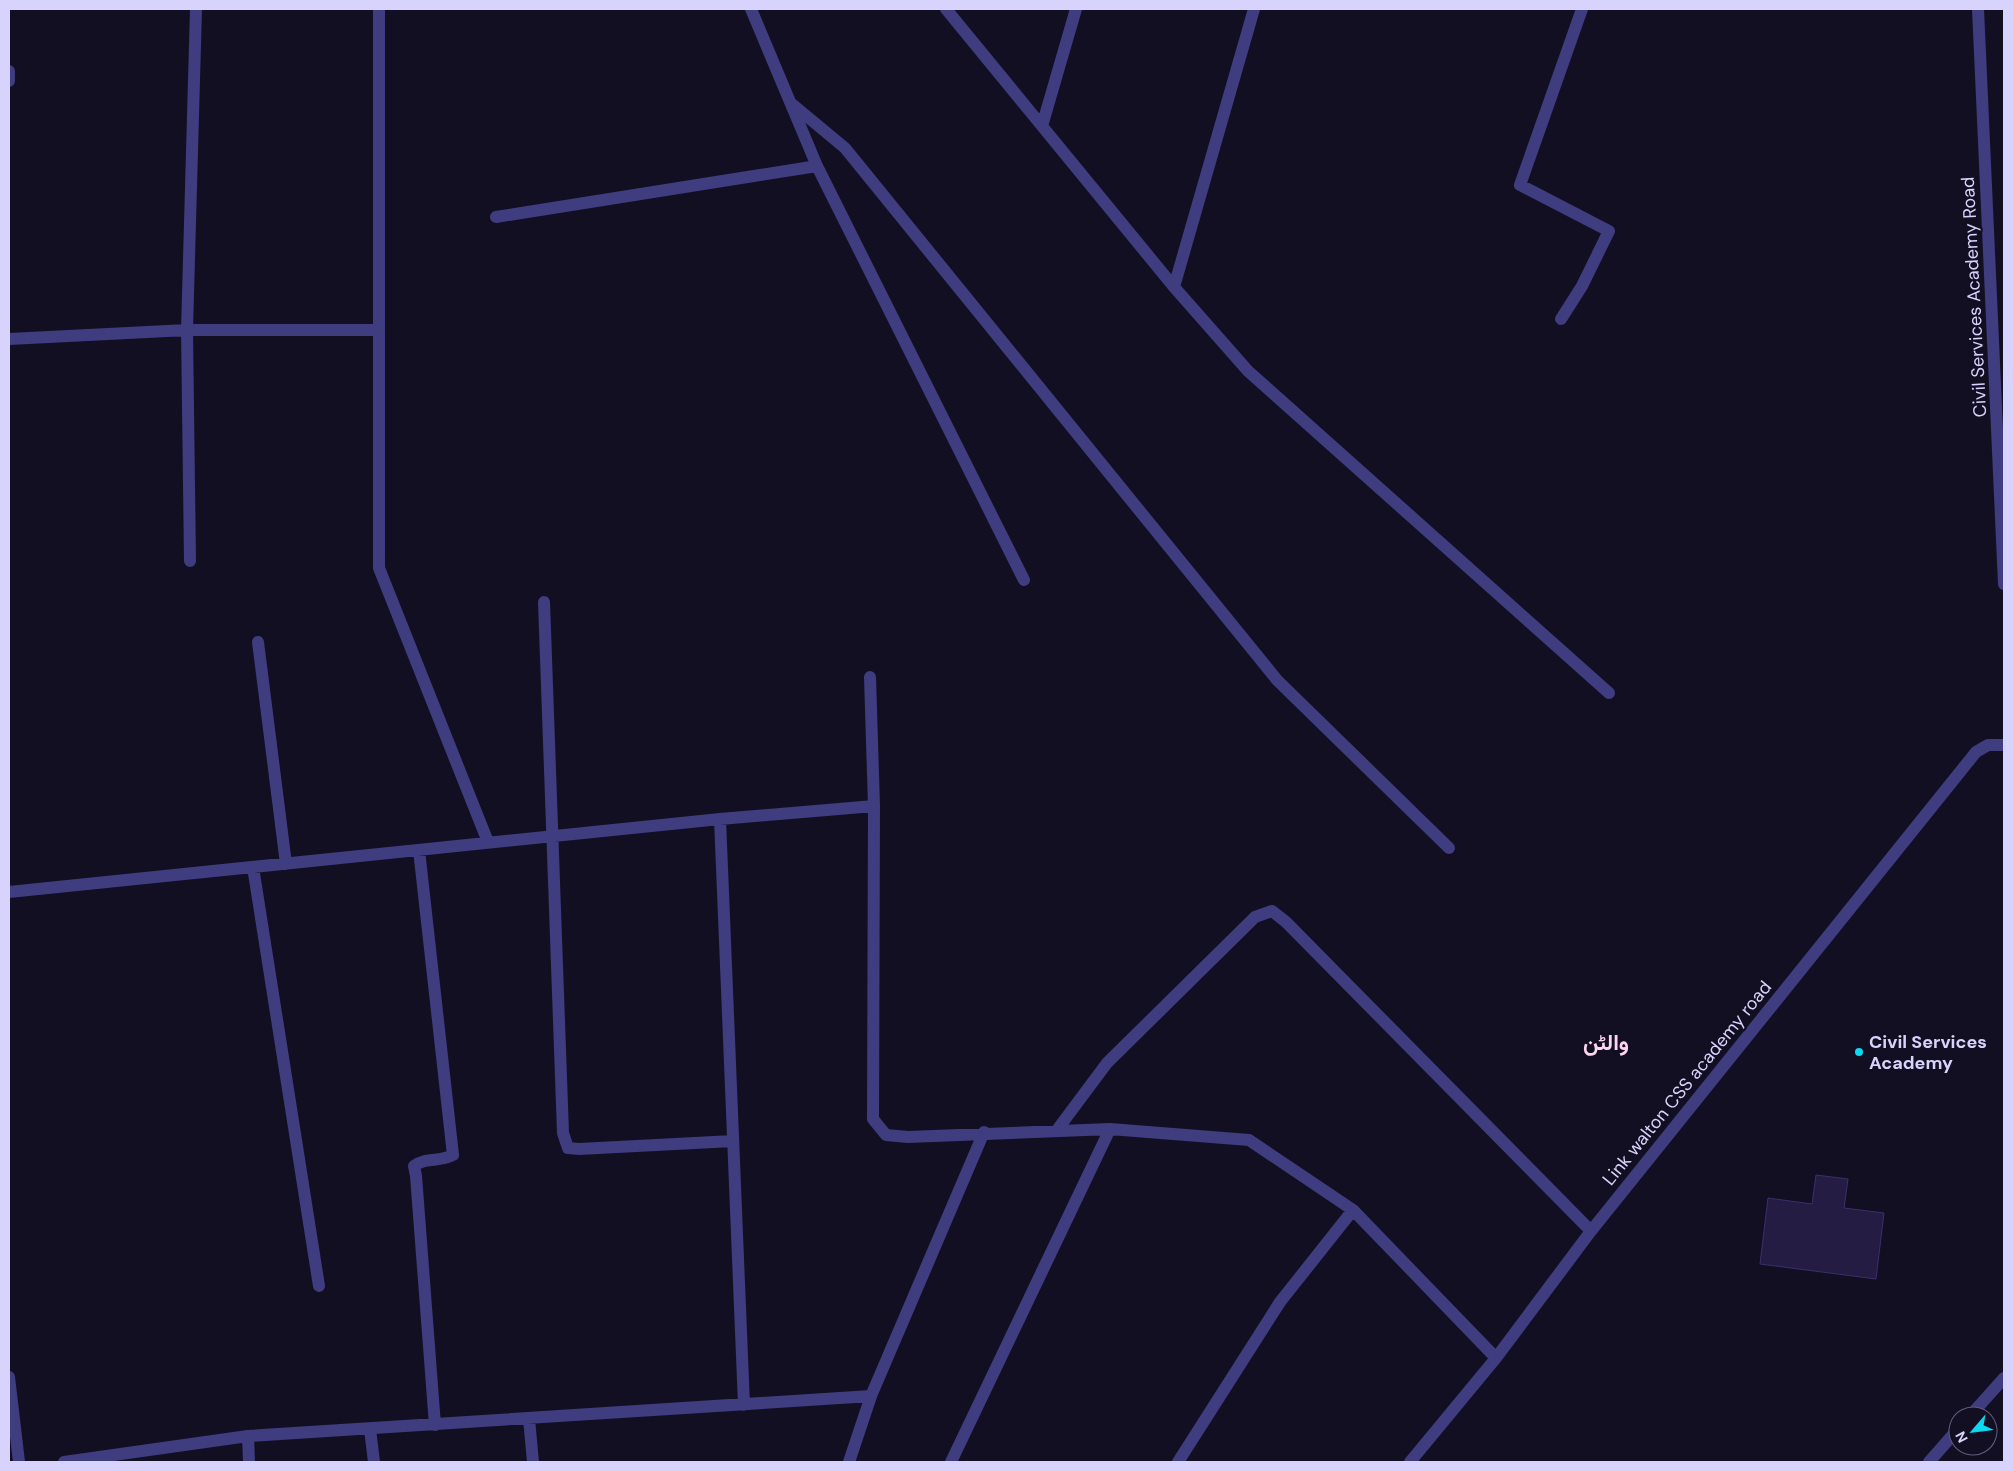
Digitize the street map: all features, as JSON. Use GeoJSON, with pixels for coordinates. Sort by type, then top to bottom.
{"type":"FeatureCollection","features":[{"type":"Feature","properties":{"kind":"street"},"geometry":{"type":"LineString","coordinates":[[190,561],[187,330],[196,9]]}},
{"type":"Feature","properties":{"kind":"street"},"geometry":{"type":"LineString","coordinates":[[379,9],[379,568],[488,842]]}},
{"type":"Feature","properties":{"kind":"street"},"geometry":{"type":"LineString","coordinates":[[751,9],[817,166],[1024,580]]}},
{"type":"Feature","properties":{"kind":"street"},"geometry":{"type":"LineString","coordinates":[[946,9],[1174,287],[1248,371],[1609,693]]}},
{"type":"Feature","properties":{"kind":"street"},"geometry":{"type":"LineString","coordinates":[[1042,126],[1076,9]]}},
{"type":"Feature","properties":{"kind":"street"},"geometry":{"type":"LineString","coordinates":[[1174,287],[1254,9]]}},
{"type":"Feature","properties":{"kind":"street"},"geometry":{"type":"LineString","coordinates":[[1561,319],[1582,286],[1609,232],[1520,186],[1582,9]]}},
{"type":"Feature","properties":{"kind":"street","name":"Civil Services Academy Road"},"geometry":{"type":"LineString","coordinates":[[1978,9],[2004,584]]}},
{"type":"Feature","properties":{"kind":"street"},"geometry":{"type":"LineString","coordinates":[[9,71],[9,82]]}},
{"type":"Feature","properties":{"kind":"street"},"geometry":{"type":"LineString","coordinates":[[792,104],[845,148],[1277,680],[1448,848]]}},
{"type":"Feature","properties":{"kind":"street"},"geometry":{"type":"LineString","coordinates":[[496,217],[817,166]]}},
{"type":"Feature","properties":{"kind":"street"},"geometry":{"type":"LineString","coordinates":[[9,339],[187,330],[378,330]]}},
{"type":"Feature","properties":{"kind":"street"},"geometry":{"type":"LineString","coordinates":[[544,602],[563,1133],[568,1148],[733,1141]]}},
{"type":"Feature","properties":{"kind":"street"},"geometry":{"type":"LineString","coordinates":[[258,642],[286,864]]}},
{"type":"Feature","properties":{"kind":"street"},"geometry":{"type":"LineString","coordinates":[[870,677],[874,806],[873,1119],[886,1135],[908,1137],[984,1132],[1110,1128],[1248,1140],[1352,1210],[1496,1358]]}},
{"type":"Feature","properties":{"kind":"street","name":"Link walton CSS academy road"},"geometry":{"type":"LineString","coordinates":[[1410,1462],[1496,1358],[1591,1231],[1976,752],[1988,745],[2004,744]]}},
{"type":"Feature","properties":{"kind":"street"},"geometry":{"type":"LineString","coordinates":[[9,892],[488,842],[874,806]]}},
{"type":"Feature","properties":{"kind":"street"},"geometry":{"type":"LineString","coordinates":[[720,819],[744,1405]]}},
{"type":"Feature","properties":{"kind":"street"},"geometry":{"type":"LineString","coordinates":[[419,850],[453,1155],[443,1160],[423,1160],[414,1166],[436,1425]]}},
{"type":"Feature","properties":{"kind":"street"},"geometry":{"type":"LineString","coordinates":[[253,867],[320,1286]]}},
{"type":"Feature","properties":{"kind":"street"},"geometry":{"type":"LineString","coordinates":[[1057,1130],[1107,1063],[1255,918],[1272,911],[1293,929],[1591,1231]]}},
{"type":"Feature","properties":{"kind":"street"},"geometry":{"type":"LineString","coordinates":[[951,1462],[1110,1128]]}},
{"type":"Feature","properties":{"kind":"street"},"geometry":{"type":"LineString","coordinates":[[849,1462],[871,1396],[984,1132]]}},
{"type":"Feature","properties":{"kind":"street"},"geometry":{"type":"LineString","coordinates":[[1178,1462],[1280,1302],[1352,1210]]}},
{"type":"Feature","properties":{"kind":"street"},"geometry":{"type":"LineString","coordinates":[[9,1377],[19,1462]]}},
{"type":"Feature","properties":{"kind":"street"},"geometry":{"type":"LineString","coordinates":[[1979,1406],[2004,1378]]}},
{"type":"Feature","properties":{"kind":"street"},"geometry":{"type":"LineString","coordinates":[[64,1462],[248,1436],[529,1420],[871,1396]]}},
{"type":"Feature","properties":{"kind":"street"},"geometry":{"type":"LineString","coordinates":[[529,1420],[534,1462]]}},
{"type":"Feature","properties":{"kind":"street"},"geometry":{"type":"LineString","coordinates":[[370,1429],[374,1462]]}},
{"type":"Feature","properties":{"kind":"street"},"geometry":{"type":"LineString","coordinates":[[248,1436],[249,1462]]}},
{"type":"Feature","properties":{"kind":"street"},"geometry":{"type":"LineString","coordinates":[[1929,1462],[1948,1440]]}},
{"type":"Feature","properties":{"kind":"building"},"geometry":{"type":"Polygon","coordinates":[[[1816,1175],[1848,1179],[1844,1208],[1884,1213],[1876,1279],[1760,1264],[1768,1198],[1812,1204],[1816,1175]]]}},
{"type":"Feature","properties":{"kind":"place","name":"Civil Services Academy"},"geometry":{"type":"Point","coordinates":[1859,1052]}},
{"type":"Feature","properties":{"kind":"district","name":"والٹن"},"geometry":{"type":"Point","coordinates":[1606,1042]}}]}
